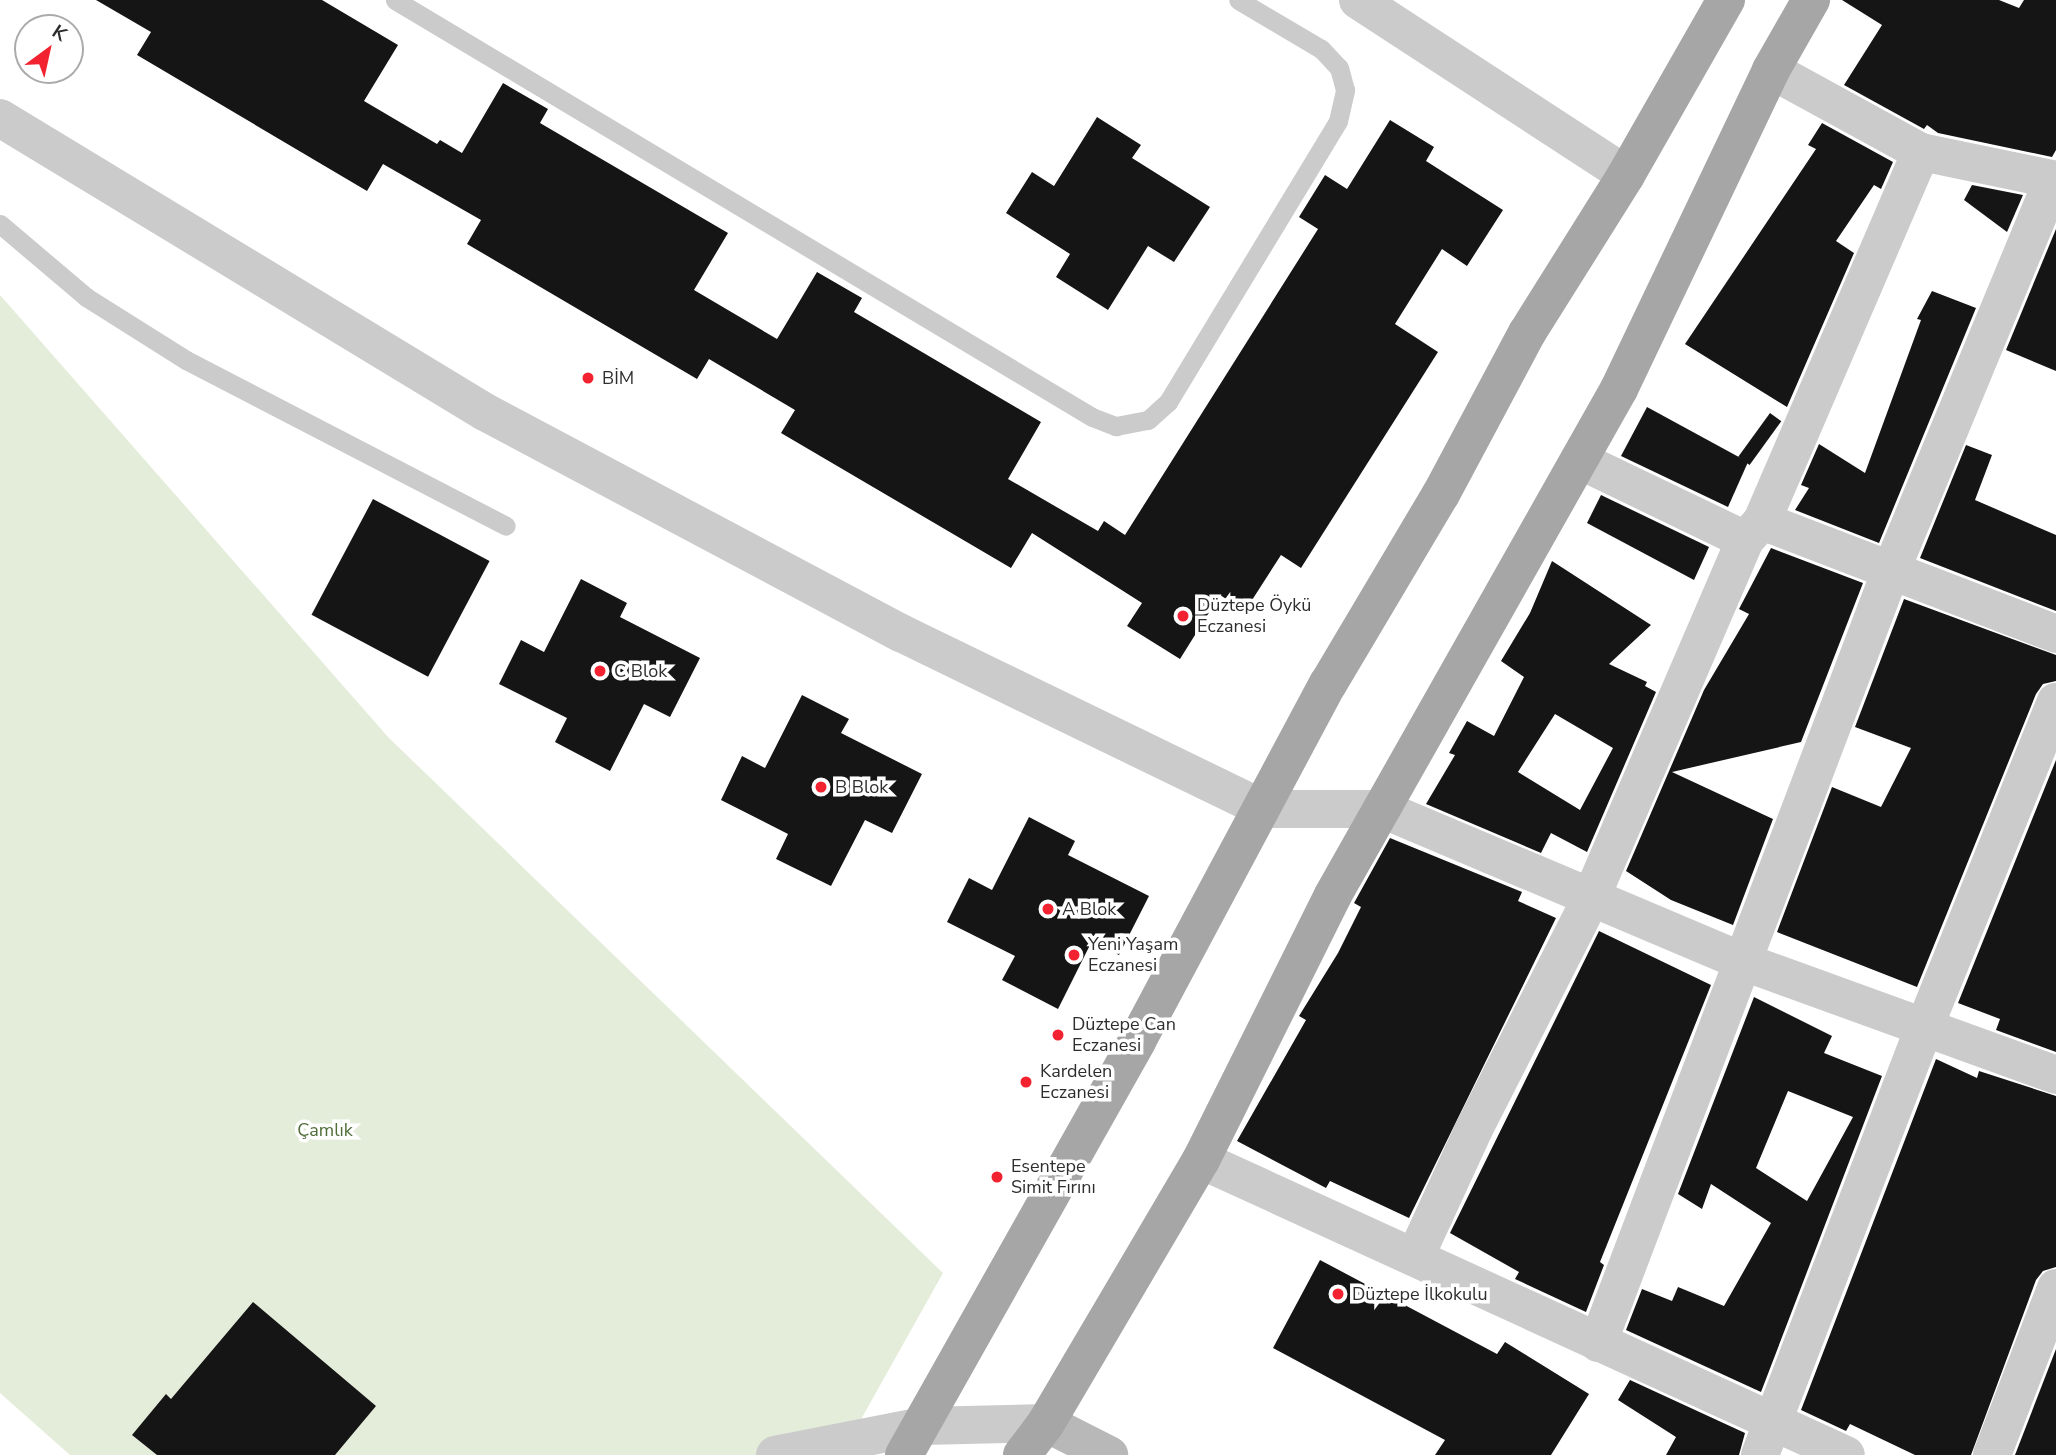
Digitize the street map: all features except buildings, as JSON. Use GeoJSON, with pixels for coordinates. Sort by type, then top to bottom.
{"type":"FeatureCollection","features":[{"type":"Feature","properties":{"kind":"main road"},"geometry":{"type":"LineString","coordinates":[[914,1441],[1263,809],[1328,684],[1441,494],[1527,333],[1626,175],[1726,0]]}},
{"type":"Feature","properties":{"kind":"main road"},"geometry":{"type":"LineString","coordinates":[[1022,1455],[1046,1423],[1201,1160],[1333,895],[1579,460],[1667,293],[1771,70],[1811,0]]}},
{"type":"Feature","properties":{"kind":"main road"},"geometry":{"type":"LineString","coordinates":[[1046,1423],[1109,1455]]}},
{"type":"Feature","properties":{"kind":"street"},"geometry":{"type":"LineString","coordinates":[[1373,4],[1626,175]]}},
{"type":"Feature","properties":{"kind":"street"},"geometry":{"type":"LineString","coordinates":[[1598,1343],[1889,573],[2054,179],[1921,152],[1771,70]]}},
{"type":"Feature","properties":{"kind":"street"},"geometry":{"type":"LineString","coordinates":[[0,118],[485,412],[901,633],[1263,809],[1382,809],[1590,900],[1744,962],[2056,1075]]}},
{"type":"Feature","properties":{"kind":"street"},"geometry":{"type":"LineString","coordinates":[[1416,1255],[1463,1152],[1590,900],[1921,152]]}},
{"type":"Feature","properties":{"kind":"street"},"geometry":{"type":"LineString","coordinates":[[1579,460],[1754,531],[1889,573],[2056,634]]}},
{"type":"Feature","properties":{"kind":"street"},"geometry":{"type":"LineString","coordinates":[[1767,1439],[1924,1028],[2056,702]]}},
{"type":"Feature","properties":{"kind":"street"},"geometry":{"type":"LineString","coordinates":[[1201,1160],[1416,1255],[1598,1343],[1767,1439],[1846,1455]]}},
{"type":"Feature","properties":{"kind":"street"},"geometry":{"type":"LineString","coordinates":[[1992,1455],[2056,1287]]}},
{"type":"Feature","properties":{"kind":"street"},"geometry":{"type":"LineString","coordinates":[[775,1455],[914,1441],[1046,1423]]}},
{"type":"Feature","properties":{"kind":"lane"},"geometry":{"type":"LineString","coordinates":[[395,0],[1080,410],[1116,426],[1148,420],[1168,402],[1338,121],[1345,90],[1339,68],[1321,49],[1238,0]]}},
{"type":"Feature","properties":{"kind":"lane"},"geometry":{"type":"LineString","coordinates":[[0,224],[86,297],[186,360],[506,526]]}},
{"type":"Feature","properties":{"kind":"green space","name":"Çamlık"},"geometry":{"type":"Polygon","coordinates":[[[0,295],[388,737],[943,1273],[841,1455],[70,1455],[0,1393],[0,295]]]}},
{"type":"Feature","properties":{"kind":"place","name":"BİM"},"geometry":{"type":"Point","coordinates":[588,378]}},
{"type":"Feature","properties":{"kind":"place","name":"Düztepe Öykü Eczanesi"},"geometry":{"type":"Point","coordinates":[1183,616]}},
{"type":"Feature","properties":{"kind":"place","name":"C Blok"},"geometry":{"type":"Point","coordinates":[600,671]}},
{"type":"Feature","properties":{"kind":"place","name":"B Blok"},"geometry":{"type":"Point","coordinates":[821,787]}},
{"type":"Feature","properties":{"kind":"place","name":"A Blok"},"geometry":{"type":"Point","coordinates":[1048,909]}},
{"type":"Feature","properties":{"kind":"place","name":"Yeni Yaşam Eczanesi"},"geometry":{"type":"Point","coordinates":[1074,955]}},
{"type":"Feature","properties":{"kind":"place","name":"Düztepe Can Eczanesi"},"geometry":{"type":"Point","coordinates":[1058,1035]}},
{"type":"Feature","properties":{"kind":"place","name":"Kardelen Eczanesi"},"geometry":{"type":"Point","coordinates":[1026,1082]}},
{"type":"Feature","properties":{"kind":"place","name":"Esentepe Simit Fırını"},"geometry":{"type":"Point","coordinates":[997,1177]}},
{"type":"Feature","properties":{"kind":"place","name":"Düztepe İlkokulu"},"geometry":{"type":"Point","coordinates":[1338,1294]}}]}
